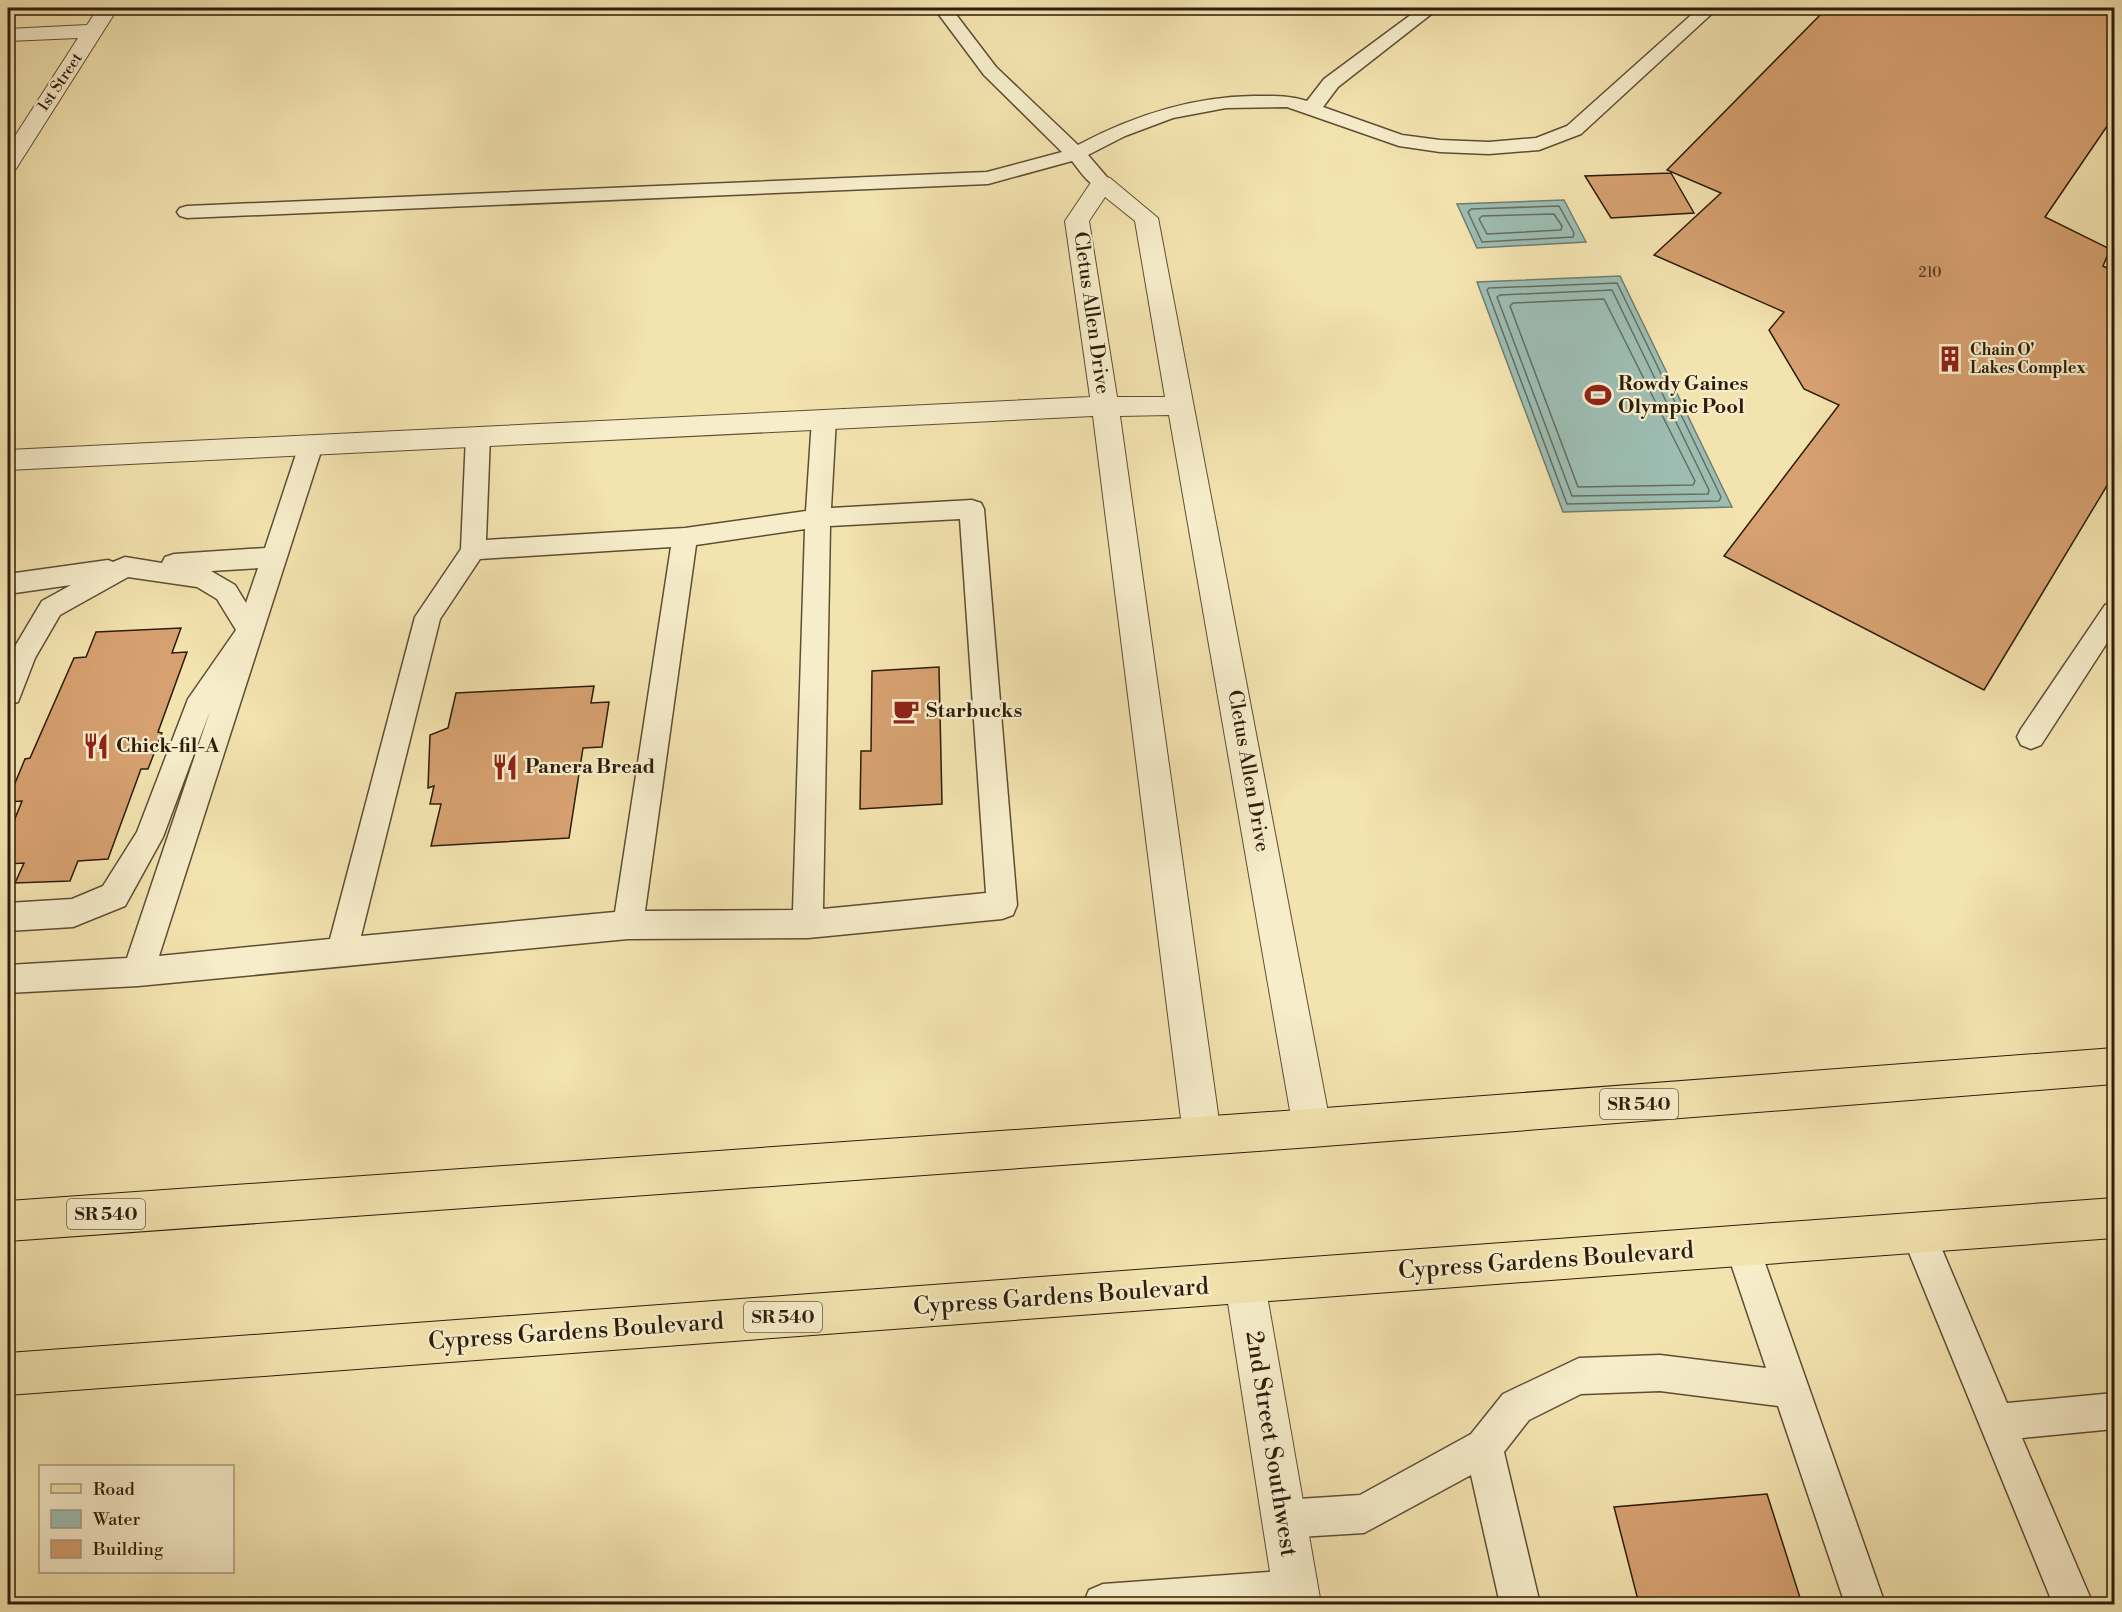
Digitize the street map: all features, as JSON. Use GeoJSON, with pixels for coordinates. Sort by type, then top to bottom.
{"type":"FeatureCollection","features":[{"type":"Feature","properties":{"kind":"main road","name":"SR 540"},"geometry":{"type":"LineString","coordinates":[[8,1221],[1312,1128],[2115,1066]]}},
{"type":"Feature","properties":{"kind":"main road","name":"Cypress Gardens Boulevard"},"geometry":{"type":"LineString","coordinates":[[8,1374],[2115,1218]]}},
{"type":"Feature","properties":{"kind":"street"},"geometry":{"type":"LineString","coordinates":[[8,35],[101,19]]}},
{"type":"Feature","properties":{"kind":"street","name":"1st Street"},"geometry":{"type":"LineString","coordinates":[[8,164],[101,19]]}},
{"type":"Feature","properties":{"kind":"street","name":"Cletus Allen Drive"},"geometry":{"type":"LineString","coordinates":[[1202,1135],[1105,407],[1077,221],[1102,183],[1146,218],[1312,1128]]}},
{"type":"Feature","properties":{"kind":"street"},"geometry":{"type":"LineString","coordinates":[[8,460],[1059,407],[1179,406]]}},
{"type":"Feature","properties":{"kind":"street","name":"2nd Street Southwest"},"geometry":{"type":"LineString","coordinates":[[1245,1284],[1296,1597]]}},
{"type":"Feature","properties":{"kind":"lane"},"geometry":{"type":"LineString","coordinates":[[942,8],[990,71],[1076,154],[1102,183]]}},
{"type":"Feature","properties":{"kind":"lane"},"geometry":{"type":"LineString","coordinates":[[1312,108],[1331,83],[1430,8]]}},
{"type":"Feature","properties":{"kind":"lane"},"geometry":{"type":"LineString","coordinates":[[187,212],[988,178],[1076,154],[1118,132],[1168,113],[1226,102],[1289,101],[1399,140],[1440,146],[1489,148],[1539,144],[1574,130],[1709,8]]}},
{"type":"Feature","properties":{"kind":"lane"},"geometry":{"type":"LineString","coordinates":[[808,924],[818,518],[824,419]]}},
{"type":"Feature","properties":{"kind":"lane"},"geometry":{"type":"LineString","coordinates":[[342,952],[428,617],[473,550],[478,436]]}},
{"type":"Feature","properties":{"kind":"lane"},"geometry":{"type":"LineString","coordinates":[[138,972],[311,445]]}},
{"type":"Feature","properties":{"kind":"lane"},"geometry":{"type":"LineString","coordinates":[[8,980],[138,972],[628,925],[808,924],[1002,905],[972,509],[818,518],[685,537],[473,550]]}},
{"type":"Feature","properties":{"kind":"lane"},"geometry":{"type":"LineString","coordinates":[[628,925],[685,537]]}},
{"type":"Feature","properties":{"kind":"lane"},"geometry":{"type":"LineString","coordinates":[[8,584],[125,567],[274,557]]}},
{"type":"Feature","properties":{"kind":"lane"},"geometry":{"type":"LineString","coordinates":[[8,694],[23,656],[51,608],[125,567],[202,578],[226,592],[250,630]]}},
{"type":"Feature","properties":{"kind":"lane"},"geometry":{"type":"LineString","coordinates":[[2031,737],[2115,612]]}},
{"type":"Feature","properties":{"kind":"lane"},"geometry":{"type":"LineString","coordinates":[[8,916],[73,912],[114,896],[149,837],[198,706],[250,630]]}},
{"type":"Feature","properties":{"kind":"lane"},"geometry":{"type":"LineString","coordinates":[[1918,1233],[2073,1605]]}},
{"type":"Feature","properties":{"kind":"lane"},"geometry":{"type":"LineString","coordinates":[[1743,1246],[1865,1605]]}},
{"type":"Feature","properties":{"kind":"lane"},"geometry":{"type":"LineString","coordinates":[[1283,1519],[1364,1514],[1484,1448],[1516,1407],[1579,1376],[1660,1372],[1791,1389]]}},
{"type":"Feature","properties":{"kind":"lane"},"geometry":{"type":"LineString","coordinates":[[1998,1422],[2115,1411]]}},
{"type":"Feature","properties":{"kind":"lane"},"geometry":{"type":"LineString","coordinates":[[1484,1448],[1520,1605]]}},
{"type":"Feature","properties":{"kind":"lane"},"geometry":{"type":"LineString","coordinates":[[1103,1604],[1296,1597]]}},
{"type":"Feature","properties":{"kind":"water"},"geometry":{"type":"Polygon","coordinates":[[[1564,200],[1586,242],[1477,248],[1457,204],[1564,200]]]}},
{"type":"Feature","properties":{"kind":"water","name":"Rowdy Gaines Olympic Pool"},"geometry":{"type":"Polygon","coordinates":[[[1620,276],[1732,507],[1563,512],[1477,282],[1620,276]]]}},
{"type":"Feature","properties":{"kind":"building","name":"Chain O' Lakes Complex"},"geometry":{"type":"Polygon","coordinates":[[[1827,8],[2114,8],[2114,116],[2045,217],[2110,249],[2103,266],[2114,271],[2114,474],[1984,690],[1724,556],[1839,405],[1804,389],[1769,330],[1784,312],[1654,255],[1721,193],[1667,170],[1827,8]]]}},
{"type":"Feature","properties":{"kind":"building"},"geometry":{"type":"Polygon","coordinates":[[[1671,173],[1694,213],[1611,218],[1585,176],[1671,173]]]}},
{"type":"Feature","properties":{"kind":"building","name":"Chick-fil-A"},"geometry":{"type":"Polygon","coordinates":[[[181,628],[172,653],[187,652],[158,732],[162,733],[148,769],[141,769],[108,859],[78,861],[70,881],[15,883],[24,863],[8,864],[8,836],[22,801],[8,802],[8,800],[25,759],[30,758],[74,658],[86,657],[96,632],[181,628]]]}},
{"type":"Feature","properties":{"kind":"building","name":"Starbucks"},"geometry":{"type":"Polygon","coordinates":[[[939,667],[942,804],[860,809],[861,751],[871,751],[872,671],[939,667]]]}},
{"type":"Feature","properties":{"kind":"building","name":"Panera Bread"},"geometry":{"type":"Polygon","coordinates":[[[594,686],[591,703],[609,702],[602,747],[583,748],[569,838],[431,846],[441,804],[430,804],[434,786],[428,788],[430,735],[448,728],[456,693],[594,686]]]}},
{"type":"Feature","properties":{"kind":"building"},"geometry":{"type":"Polygon","coordinates":[[[1767,1494],[1802,1604],[1639,1604],[1614,1507],[1767,1494]]]}},
{"type":"Feature","properties":{"kind":"place","name":"Chain O' Lakes Complex"},"geometry":{"type":"Point","coordinates":[1950,359]}},
{"type":"Feature","properties":{"kind":"place","name":"Rowdy Gaines Olympic Pool"},"geometry":{"type":"Point","coordinates":[1598,395]}},
{"type":"Feature","properties":{"kind":"place","name":"Starbucks"},"geometry":{"type":"Point","coordinates":[906,711]}},
{"type":"Feature","properties":{"kind":"place","name":"Chick-fil-A"},"geometry":{"type":"Point","coordinates":[96,746]}},
{"type":"Feature","properties":{"kind":"place","name":"Panera Bread"},"geometry":{"type":"Point","coordinates":[505,767]}}]}
